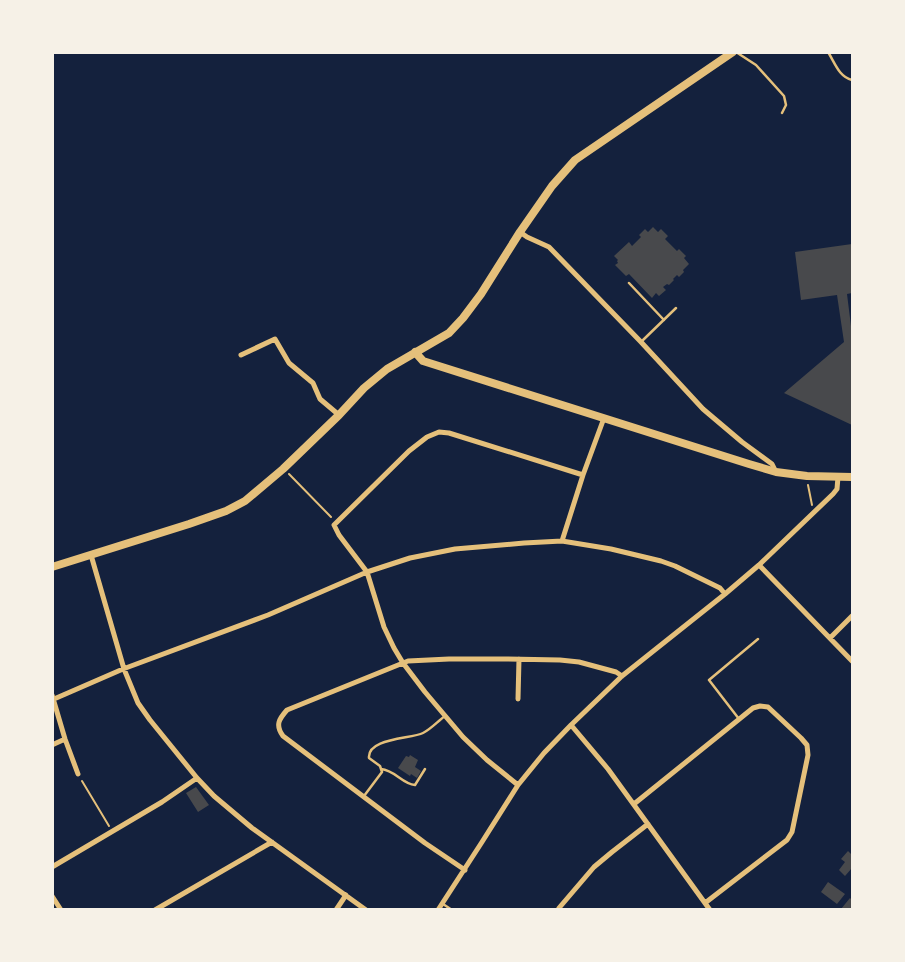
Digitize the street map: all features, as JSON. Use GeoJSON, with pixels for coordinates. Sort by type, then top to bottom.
{"type":"FeatureCollection","features":[{"type":"Feature","properties":{"kind":"main road"},"geometry":{"type":"LineString","coordinates":[[52,567],[189,524],[226,511],[245,501],[283,469],[364,388],[387,370],[449,333],[481,294],[552,186],[575,160],[735,52]]}},
{"type":"Feature","properties":{"kind":"main road"},"geometry":{"type":"LineString","coordinates":[[415,352],[423,361],[776,472],[807,476],[852,477]]}},
{"type":"Feature","properties":{"kind":"street"},"geometry":{"type":"LineString","coordinates":[[520,232],[549,247],[703,409],[772,464],[776,472]]}},
{"type":"Feature","properties":{"kind":"street"},"geometry":{"type":"LineString","coordinates":[[241,356],[275,339],[289,363],[313,383],[320,399],[339,415]]}},
{"type":"Feature","properties":{"kind":"street"},"geometry":{"type":"LineString","coordinates":[[562,541],[604,418]]}},
{"type":"Feature","properties":{"kind":"street"},"geometry":{"type":"LineString","coordinates":[[518,785],[463,737],[403,663],[384,626],[367,572],[335,530],[334,525],[409,451],[427,437],[439,432],[449,433],[583,475]]}},
{"type":"Feature","properties":{"kind":"street"},"geometry":{"type":"LineString","coordinates":[[438,910],[518,785],[544,753],[622,676],[759,565],[837,488],[838,477]]}},
{"type":"Feature","properties":{"kind":"street"},"geometry":{"type":"LineString","coordinates":[[78,774],[65,739],[53,697],[268,615],[367,572],[410,558],[455,549],[562,541],[611,549],[675,566],[720,588],[724,594]]}},
{"type":"Feature","properties":{"kind":"street"},"geometry":{"type":"LineString","coordinates":[[90,555],[124,669],[138,703],[168,742],[214,796],[252,828],[366,910]]}},
{"type":"Feature","properties":{"kind":"street"},"geometry":{"type":"LineString","coordinates":[[759,565],[852,661]]}},
{"type":"Feature","properties":{"kind":"street"},"geometry":{"type":"LineString","coordinates":[[830,638],[852,616]]}},
{"type":"Feature","properties":{"kind":"street"},"geometry":{"type":"LineString","coordinates":[[465,870],[425,843],[283,736],[278,725],[280,718],[287,710],[408,661],[519,659],[579,662],[616,672],[622,676]]}},
{"type":"Feature","properties":{"kind":"street"},"geometry":{"type":"LineString","coordinates":[[518,699],[519,659]]}},
{"type":"Feature","properties":{"kind":"street"},"geometry":{"type":"LineString","coordinates":[[634,804],[753,708],[760,706],[768,707],[807,745],[808,754],[792,832],[787,840],[705,903]]}},
{"type":"Feature","properties":{"kind":"street"},"geometry":{"type":"LineString","coordinates":[[571,725],[608,769],[710,910]]}},
{"type":"Feature","properties":{"kind":"street"},"geometry":{"type":"LineString","coordinates":[[52,745],[65,739]]}},
{"type":"Feature","properties":{"kind":"street"},"geometry":{"type":"LineString","coordinates":[[52,867],[162,802],[197,778]]}},
{"type":"Feature","properties":{"kind":"street"},"geometry":{"type":"LineString","coordinates":[[559,908],[594,867],[648,824]]}},
{"type":"Feature","properties":{"kind":"street"},"geometry":{"type":"LineString","coordinates":[[155,910],[272,842]]}},
{"type":"Feature","properties":{"kind":"street"},"geometry":{"type":"LineString","coordinates":[[336,910],[346,894]]}},
{"type":"Feature","properties":{"kind":"street"},"geometry":{"type":"LineString","coordinates":[[52,896],[61,910]]}},
{"type":"Feature","properties":{"kind":"lane"},"geometry":{"type":"LineString","coordinates":[[735,52],[756,65],[784,96],[786,105],[782,113]]}},
{"type":"Feature","properties":{"kind":"lane"},"geometry":{"type":"LineString","coordinates":[[828,52],[841,74],[847,79],[852,80]]}},
{"type":"Feature","properties":{"kind":"lane"},"geometry":{"type":"LineString","coordinates":[[629,283],[664,320]]}},
{"type":"Feature","properties":{"kind":"lane"},"geometry":{"type":"LineString","coordinates":[[641,342],[676,308]]}},
{"type":"Feature","properties":{"kind":"lane"},"geometry":{"type":"LineString","coordinates":[[739,719],[709,680],[758,639]]}},
{"type":"Feature","properties":{"kind":"lane"},"geometry":{"type":"LineString","coordinates":[[364,797],[382,772],[380,766],[369,758],[369,753],[375,746],[397,738],[423,732],[445,716]]}},
{"type":"Feature","properties":{"kind":"lane"},"geometry":{"type":"LineString","coordinates":[[381,769],[388,769],[410,784],[415,785],[425,769]]}},
{"type":"Feature","properties":{"kind":"lane"},"geometry":{"type":"LineString","coordinates":[[442,903],[452,910]]}},
{"type":"Feature","properties":{"kind":"path"},"geometry":{"type":"LineString","coordinates":[[283,469],[336,522]]}},
{"type":"Feature","properties":{"kind":"path"},"geometry":{"type":"LineString","coordinates":[[807,476],[814,512]]}},
{"type":"Feature","properties":{"kind":"path"},"geometry":{"type":"LineString","coordinates":[[78,774],[111,828]]}},
{"type":"Feature","properties":{"kind":"building"},"geometry":{"type":"Polygon","coordinates":[[[653,227],[658,232],[661,229],[668,236],[665,239],[677,251],[679,249],[686,256],[684,258],[689,264],[679,277],[677,275],[669,285],[667,284],[663,287],[666,290],[659,296],[656,293],[652,298],[629,274],[626,276],[615,265],[618,263],[618,260],[614,256],[629,242],[632,246],[641,237],[639,235],[645,229],[648,232],[653,227]]]}},
{"type":"Feature","properties":{"kind":"building"},"geometry":{"type":"Polygon","coordinates":[[[852,244],[852,293],[847,294],[852,334],[852,425],[784,393],[844,342],[837,295],[801,300],[795,252],[852,244]]]}},
{"type":"Feature","properties":{"kind":"building"},"geometry":{"type":"Polygon","coordinates":[[[410,755],[418,760],[415,767],[421,771],[417,778],[398,768],[406,756],[409,757],[410,755]]]}},
{"type":"Feature","properties":{"kind":"building"},"geometry":{"type":"Polygon","coordinates":[[[196,787],[209,805],[198,812],[186,793],[196,787]]]}},
{"type":"Feature","properties":{"kind":"building"},"geometry":{"type":"Polygon","coordinates":[[[848,851],[852,855],[852,868],[845,876],[839,870],[845,862],[841,859],[848,851]]]}},
{"type":"Feature","properties":{"kind":"building"},"geometry":{"type":"Polygon","coordinates":[[[828,882],[845,894],[837,904],[821,892],[828,882]]]}},
{"type":"Feature","properties":{"kind":"building"},"geometry":{"type":"Polygon","coordinates":[[[850,898],[852,900],[852,910],[842,910],[841,909],[850,898]]]}}]}
